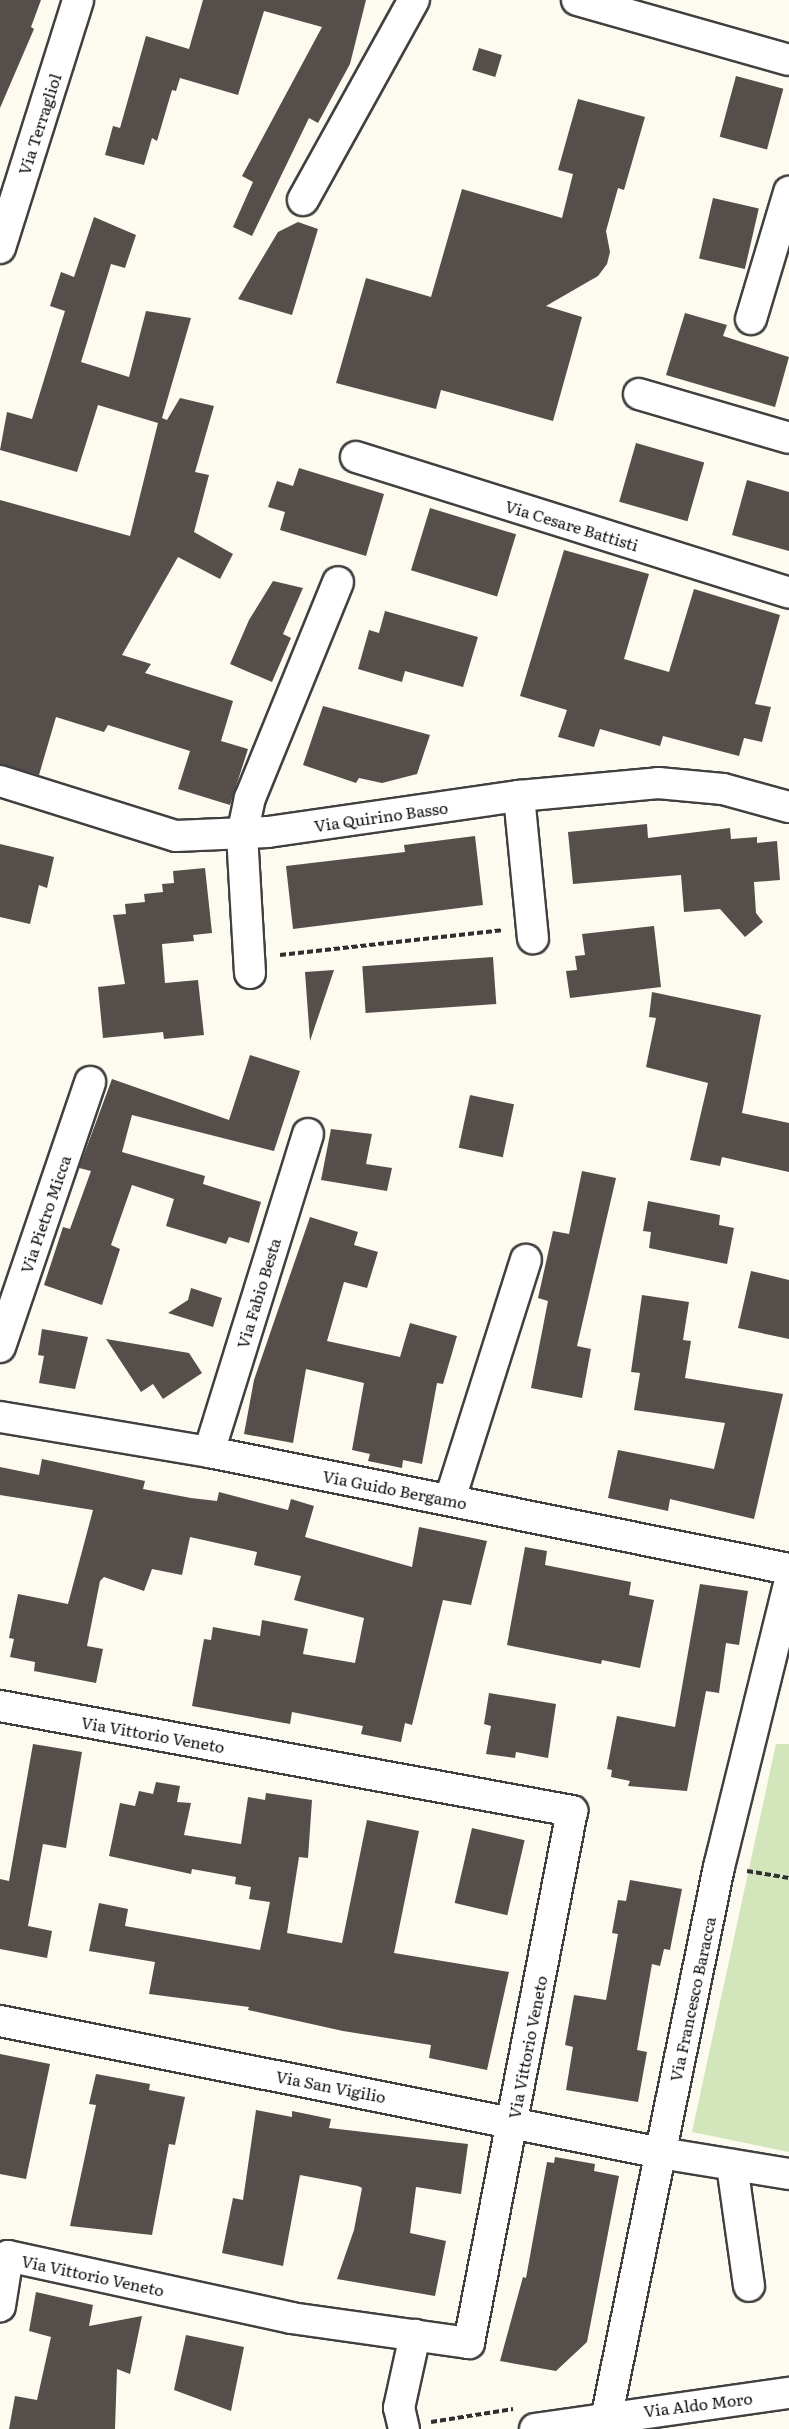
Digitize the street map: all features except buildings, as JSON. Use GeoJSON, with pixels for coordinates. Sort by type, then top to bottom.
{"type":"FeatureCollection","features":[{"type":"Feature","properties":{"kind":"street","name":"Via Terragliol"},"geometry":{"type":"LineString","coordinates":[[0,248],[78,0]]}},
{"type":"Feature","properties":{"kind":"street"},"geometry":{"type":"LineString","coordinates":[[303,200],[414,0]]}},
{"type":"Feature","properties":{"kind":"street"},"geometry":{"type":"LineString","coordinates":[[577,0],[789,60]]}},
{"type":"Feature","properties":{"kind":"street"},"geometry":{"type":"LineString","coordinates":[[751,319],[789,192]]}},
{"type":"Feature","properties":{"kind":"street"},"geometry":{"type":"LineString","coordinates":[[639,394],[789,438]]}},
{"type":"Feature","properties":{"kind":"street","name":"Via Cesare Battisti"},"geometry":{"type":"LineString","coordinates":[[356,457],[789,593]]}},
{"type":"Feature","properties":{"kind":"street"},"geometry":{"type":"LineString","coordinates":[[250,966],[242,835],[250,798],[338,582]]}},
{"type":"Feature","properties":{"kind":"street","name":"Via Quirino Basso"},"geometry":{"type":"LineString","coordinates":[[0,781],[176,836],[242,835],[519,795],[691,784],[789,807]]}},
{"type":"Feature","properties":{"kind":"street"},"geometry":{"type":"LineString","coordinates":[[519,795],[533,932]]}},
{"type":"Feature","properties":{"kind":"street","name":"Via Pietro Micca"},"geometry":{"type":"LineString","coordinates":[[0,1347],[90,1082]]}},
{"type":"Feature","properties":{"kind":"street","name":"Via Fabio Besta"},"geometry":{"type":"LineString","coordinates":[[209,1452],[308,1134]]}},
{"type":"Feature","properties":{"kind":"street"},"geometry":{"type":"LineString","coordinates":[[450,1499],[526,1260]]}},
{"type":"Feature","properties":{"kind":"street","name":"Via Guido Bergamo"},"geometry":{"type":"LineString","coordinates":[[0,1417],[209,1452],[789,1569]]}},
{"type":"Feature","properties":{"kind":"street","name":"Via Francesco Baracca"},"geometry":{"type":"LineString","coordinates":[[606,2423],[720,1867],[789,1584]]}},
{"type":"Feature","properties":{"kind":"street","name":"Via Vittorio Veneto"},"geometry":{"type":"LineString","coordinates":[[0,1706],[572,1811],[469,2343],[292,2318],[8,2256],[0,2306]]}},
{"type":"Feature","properties":{"kind":"street","name":"Via San Vigilio"},"geometry":{"type":"LineString","coordinates":[[0,2021],[512,2121],[661,2153],[789,2174]]}},
{"type":"Feature","properties":{"kind":"street"},"geometry":{"type":"LineString","coordinates":[[732,2165],[750,2286]]}},
{"type":"Feature","properties":{"kind":"street"},"geometry":{"type":"LineString","coordinates":[[413,2426],[399,2408],[415,2335]]}},
{"type":"Feature","properties":{"kind":"street","name":"Via Aldo Moro"},"geometry":{"type":"LineString","coordinates":[[530,2418],[606,2423],[789,2393]]}},
{"type":"Feature","properties":{"kind":"path"},"geometry":{"type":"LineString","coordinates":[[250,966],[533,932]]}},
{"type":"Feature","properties":{"kind":"path"},"geometry":{"type":"LineString","coordinates":[[720,1867],[789,1878]]}},
{"type":"Feature","properties":{"kind":"path"},"geometry":{"type":"LineString","coordinates":[[413,2426],[530,2418]]}},
{"type":"Feature","properties":{"kind":"green space"},"geometry":{"type":"Polygon","coordinates":[[[776,1744],[789,1744],[789,2152],[692,2132],[776,1744]]]}}]}
